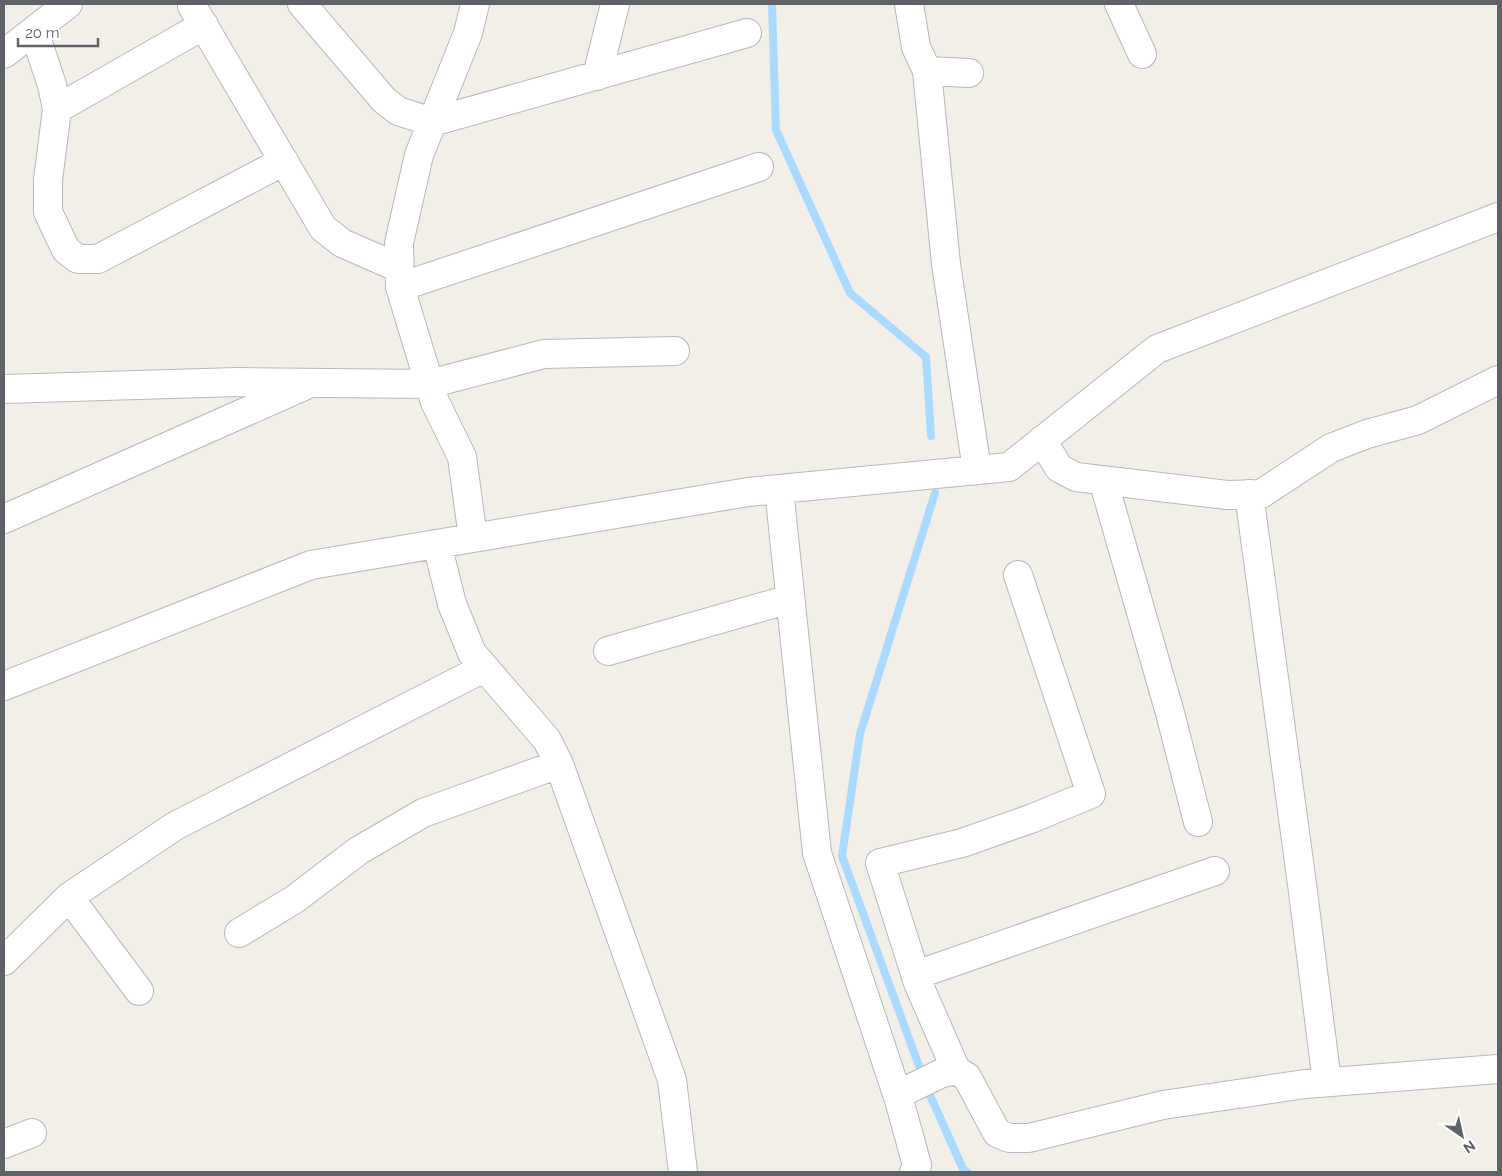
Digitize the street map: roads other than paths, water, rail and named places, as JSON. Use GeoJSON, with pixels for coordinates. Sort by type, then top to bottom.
{"type":"FeatureCollection","features":[{"type":"Feature","properties":{"kind":"street"},"geometry":{"type":"LineString","coordinates":[[4,54],[68,4]]}},
{"type":"Feature","properties":{"kind":"street"},"geometry":{"type":"LineString","coordinates":[[302,4],[384,100],[398,111],[432,122],[747,33]]}},
{"type":"Feature","properties":{"kind":"street"},"geometry":{"type":"LineString","coordinates":[[473,538],[462,457],[435,402],[429,384],[400,277],[399,243],[419,155],[468,32],[475,4]]}},
{"type":"Feature","properties":{"kind":"street"},"geometry":{"type":"LineString","coordinates":[[597,76],[615,4]]}},
{"type":"Feature","properties":{"kind":"street"},"geometry":{"type":"LineString","coordinates":[[909,4],[916,47],[927,71],[946,264],[977,470]]}},
{"type":"Feature","properties":{"kind":"street"},"geometry":{"type":"LineString","coordinates":[[1119,4],[1142,54]]}},
{"type":"Feature","properties":{"kind":"street"},"geometry":{"type":"LineString","coordinates":[[57,109],[195,10],[323,228],[342,243],[400,277],[759,167]]}},
{"type":"Feature","properties":{"kind":"street"},"geometry":{"type":"LineString","coordinates":[[34,31],[52,85],[57,109],[48,180],[48,212],[66,250],[78,259],[98,258],[284,161]]}},
{"type":"Feature","properties":{"kind":"street"},"geometry":{"type":"LineString","coordinates":[[927,71],[969,73]]}},
{"type":"Feature","properties":{"kind":"street"},"geometry":{"type":"LineString","coordinates":[[4,686],[311,565],[738,494],[1009,467],[1157,349],[1498,217]]}},
{"type":"Feature","properties":{"kind":"street"},"geometry":{"type":"LineString","coordinates":[[4,389],[237,382],[429,384],[544,354],[675,351]]}},
{"type":"Feature","properties":{"kind":"street"},"geometry":{"type":"LineString","coordinates":[[1042,440],[1059,468],[1076,477],[1227,495],[1261,494],[1331,448],[1367,434],[1418,420],[1498,380]]}},
{"type":"Feature","properties":{"kind":"street"},"geometry":{"type":"LineString","coordinates":[[4,519],[312,383]]}},
{"type":"Feature","properties":{"kind":"street"},"geometry":{"type":"LineString","coordinates":[[1103,480],[1170,712],[1198,822]]}},
{"type":"Feature","properties":{"kind":"street"},"geometry":{"type":"LineString","coordinates":[[778,489],[817,853],[929,1082]]}},
{"type":"Feature","properties":{"kind":"street"},"geometry":{"type":"LineString","coordinates":[[1249,494],[1300,865],[1327,1082]]}},
{"type":"Feature","properties":{"kind":"street"},"geometry":{"type":"LineString","coordinates":[[437,544],[452,604],[472,653],[547,740],[559,764],[672,1080],[676,1170]]}},
{"type":"Feature","properties":{"kind":"street"},"geometry":{"type":"LineString","coordinates":[[914,1172],[917,1165],[929,1082],[916,976],[880,863],[962,843],[1033,818],[1091,794],[1018,575]]}},
{"type":"Feature","properties":{"kind":"street"},"geometry":{"type":"LineString","coordinates":[[608,651],[790,599]]}},
{"type":"Feature","properties":{"kind":"street"},"geometry":{"type":"LineString","coordinates":[[4,961],[69,896],[175,826],[484,668]]}},
{"type":"Feature","properties":{"kind":"street"},"geometry":{"type":"LineString","coordinates":[[239,933],[295,899],[358,851],[423,813],[559,764]]}},
{"type":"Feature","properties":{"kind":"street"},"geometry":{"type":"LineString","coordinates":[[916,976],[1215,871]]}},
{"type":"Feature","properties":{"kind":"street"},"geometry":{"type":"LineString","coordinates":[[69,896],[139,991]]}},
{"type":"Feature","properties":{"kind":"street"},"geometry":{"type":"LineString","coordinates":[[929,1082],[967,1078],[996,1133],[1009,1138],[1029,1138],[1163,1105],[1305,1084],[1498,1069]]}},
{"type":"Feature","properties":{"kind":"street"},"geometry":{"type":"LineString","coordinates":[[4,1144],[32,1132]]}},
{"type":"Feature","properties":{"kind":"waterway"},"geometry":{"type":"LineString","coordinates":[[772,4],[776,130],[850,293],[926,357],[931,436]]}},
{"type":"Feature","properties":{"kind":"waterway"},"geometry":{"type":"LineString","coordinates":[[935,493],[860,734],[842,856],[929,1093],[963,1169],[967,1172]]}}]}
